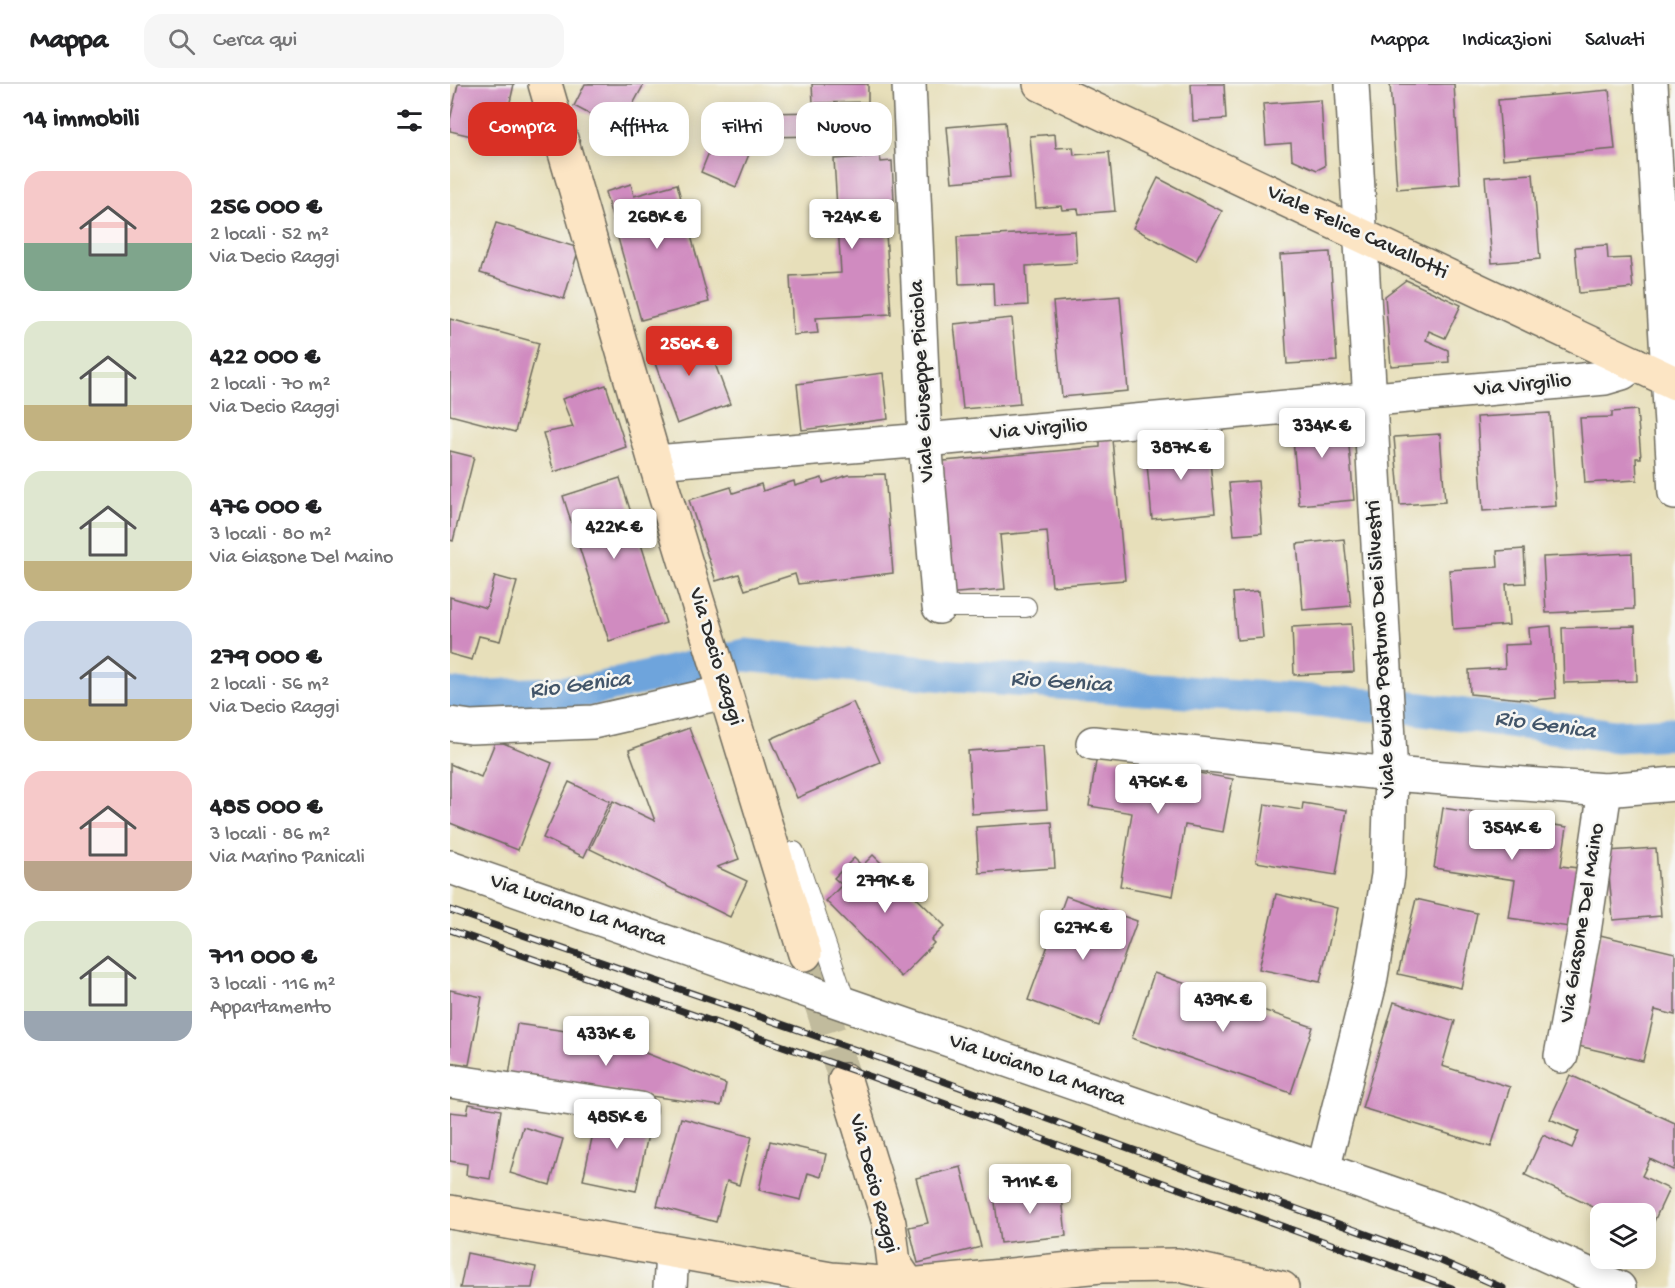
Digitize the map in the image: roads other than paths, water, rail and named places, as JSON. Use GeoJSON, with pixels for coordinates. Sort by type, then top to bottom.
{"type":"FeatureCollection","features":[{"type":"Feature","properties":{"kind":"street","name":"Via Decio Raggi"},"geometry":{"type":"LineString","coordinates":[[544,84],[655,462],[805,954]]}},
{"type":"Feature","properties":{"kind":"street","name":"Viale Giuseppe Picciola"},"geometry":{"type":"LineString","coordinates":[[909,84],[924,440],[939,607]]}},
{"type":"Feature","properties":{"kind":"street","name":"Viale Felice Cavallotti"},"geometry":{"type":"LineString","coordinates":[[1040,84],[1671,381]]}},
{"type":"Feature","properties":{"kind":"street","name":"Viale Guido Postumo Dei Silvestri"},"geometry":{"type":"LineString","coordinates":[[1323,1170],[1370,982],[1388,875],[1391,774],[1352,84]]}},
{"type":"Feature","properties":{"kind":"street"},"geometry":{"type":"LineString","coordinates":[[1652,84],[1671,381],[1675,493]]}},
{"type":"Feature","properties":{"kind":"street","name":"Via Virgilio"},"geometry":{"type":"LineString","coordinates":[[655,462],[1369,401],[1605,378],[1622,373],[1635,364]]}},
{"type":"Feature","properties":{"kind":"street"},"geometry":{"type":"LineString","coordinates":[[450,724],[471,727],[592,722],[727,695]]}},
{"type":"Feature","properties":{"kind":"street","name":"Via Giasone Del Maino"},"geometry":{"type":"LineString","coordinates":[[1093,743],[1391,774],[1605,790],[1675,784]]}},
{"type":"Feature","properties":{"kind":"street","name":"Via Giasone Del Maino"},"geometry":{"type":"LineString","coordinates":[[1561,1056],[1584,932],[1605,790]]}},
{"type":"Feature","properties":{"kind":"street","name":"Via Luciano La Marca"},"geometry":{"type":"LineString","coordinates":[[450,867],[1466,1219],[1619,1288]]}},
{"type":"Feature","properties":{"kind":"street","name":"Via Decio Raggi"},"geometry":{"type":"LineString","coordinates":[[845,1080],[889,1223],[894,1263],[910,1286]]}},
{"type":"Feature","properties":{"kind":"street"},"geometry":{"type":"LineString","coordinates":[[450,1081],[640,1108]]}},
{"type":"Feature","properties":{"kind":"street"},"geometry":{"type":"LineString","coordinates":[[450,1212],[831,1279],[910,1286],[1101,1266],[1178,1265],[1271,1286]]}},
{"type":"Feature","properties":{"kind":"street"},"geometry":{"type":"LineString","coordinates":[[670,1288],[672,1252]]}},
{"type":"Feature","properties":{"kind":"lane"},"geometry":{"type":"LineString","coordinates":[[939,607],[1026,607]]}},
{"type":"Feature","properties":{"kind":"lane"},"geometry":{"type":"LineString","coordinates":[[794,852],[846,1004]]}},
{"type":"Feature","properties":{"kind":"waterway","name":"Rio Genica"},"geometry":{"type":"LineString","coordinates":[[450,694],[472,697],[587,691],[745,655],[956,676],[1415,708],[1615,736],[1675,733]]}},
{"type":"Feature","properties":{"kind":"tunnel"},"geometry":{"type":"LineString","coordinates":[[805,954],[845,1080]]}},
{"type":"Feature","properties":{"kind":"railway"},"geometry":{"type":"LineString","coordinates":[[450,910],[871,1055],[1441,1261],[1503,1288]]}},
{"type":"Feature","properties":{"kind":"railway"},"geometry":{"type":"LineString","coordinates":[[450,930],[869,1076],[1452,1288]]}}]}
